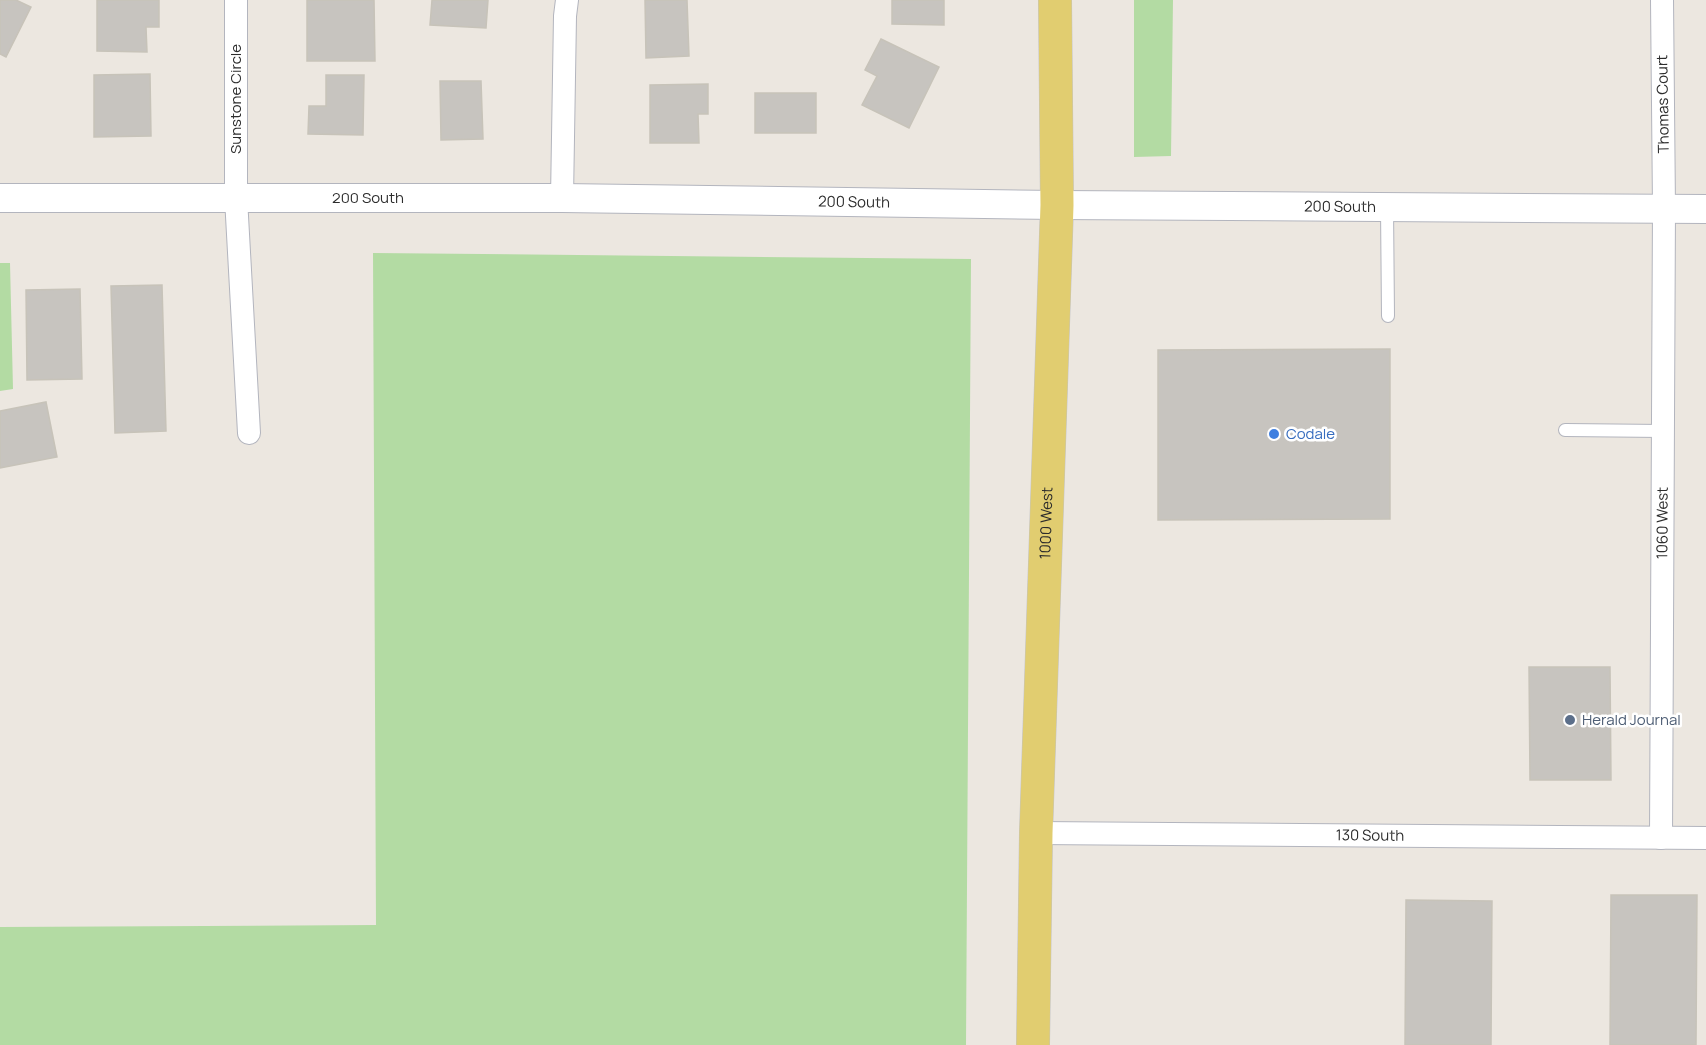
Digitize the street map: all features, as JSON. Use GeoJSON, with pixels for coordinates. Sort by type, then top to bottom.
{"type":"FeatureCollection","features":[{"type":"Feature","properties":{"kind":"main road","name":"1000 West"},"geometry":{"type":"LineString","coordinates":[[1033,1045],[1036,833],[1057,205],[1055,0]]}},
{"type":"Feature","properties":{"kind":"street","name":"Sunstone Circle"},"geometry":{"type":"LineString","coordinates":[[237,0],[236,198],[249,434]]}},
{"type":"Feature","properties":{"kind":"street"},"geometry":{"type":"LineString","coordinates":[[562,198],[567,0]]}},
{"type":"Feature","properties":{"kind":"street","name":"Thomas Court"},"geometry":{"type":"LineString","coordinates":[[1662,0],[1665,208]]}},
{"type":"Feature","properties":{"kind":"street","name":"200 South"},"geometry":{"type":"LineString","coordinates":[[0,198],[562,198],[1057,205],[1706,208]]}},
{"type":"Feature","properties":{"kind":"street","name":"1060 West"},"geometry":{"type":"LineString","coordinates":[[1661,838],[1665,208]]}},
{"type":"Feature","properties":{"kind":"street","name":"130 South"},"geometry":{"type":"LineString","coordinates":[[1036,833],[1706,838]]}},
{"type":"Feature","properties":{"kind":"lane"},"geometry":{"type":"LineString","coordinates":[[1387,207],[1388,316]]}},
{"type":"Feature","properties":{"kind":"lane"},"geometry":{"type":"LineString","coordinates":[[1565,430],[1663,431]]}},
{"type":"Feature","properties":{"kind":"green space"},"geometry":{"type":"Polygon","coordinates":[[[1134,0],[1173,0],[1171,156],[1134,157],[1134,0]]]}},
{"type":"Feature","properties":{"kind":"green space"},"geometry":{"type":"Polygon","coordinates":[[[373,253],[971,259],[966,1045],[0,1045],[0,927],[376,925],[373,253]]]}},
{"type":"Feature","properties":{"kind":"green space"},"geometry":{"type":"Polygon","coordinates":[[[0,263],[10,263],[13,389],[0,391],[0,263]]]}},
{"type":"Feature","properties":{"kind":"building"},"geometry":{"type":"Polygon","coordinates":[[[0,0],[16,0],[31,7],[6,57],[0,54],[0,0]]]}},
{"type":"Feature","properties":{"kind":"building"},"geometry":{"type":"Polygon","coordinates":[[[97,0],[159,0],[159,27],[146,27],[147,52],[97,51],[97,0]]]}},
{"type":"Feature","properties":{"kind":"building"},"geometry":{"type":"Polygon","coordinates":[[[307,0],[374,0],[375,61],[307,61],[307,0]]]}},
{"type":"Feature","properties":{"kind":"building"},"geometry":{"type":"Polygon","coordinates":[[[432,0],[488,0],[486,28],[430,25],[432,0]]]}},
{"type":"Feature","properties":{"kind":"building"},"geometry":{"type":"Polygon","coordinates":[[[645,0],[687,0],[689,56],[646,58],[645,0]]]}},
{"type":"Feature","properties":{"kind":"building"},"geometry":{"type":"Polygon","coordinates":[[[892,0],[944,0],[944,25],[892,24],[892,0]]]}},
{"type":"Feature","properties":{"kind":"building"},"geometry":{"type":"Polygon","coordinates":[[[881,39],[939,67],[909,128],[862,105],[877,76],[865,70],[881,39]]]}},
{"type":"Feature","properties":{"kind":"building"},"geometry":{"type":"Polygon","coordinates":[[[150,74],[151,136],[94,137],[94,75],[150,74]]]}},
{"type":"Feature","properties":{"kind":"building"},"geometry":{"type":"Polygon","coordinates":[[[326,75],[364,75],[363,135],[308,134],[309,106],[326,106],[326,75]]]}},
{"type":"Feature","properties":{"kind":"building"},"geometry":{"type":"Polygon","coordinates":[[[440,81],[481,81],[483,139],[441,140],[440,81]]]}},
{"type":"Feature","properties":{"kind":"building"},"geometry":{"type":"Polygon","coordinates":[[[708,84],[708,114],[698,114],[699,143],[650,143],[650,85],[708,84]]]}},
{"type":"Feature","properties":{"kind":"building"},"geometry":{"type":"Polygon","coordinates":[[[755,93],[816,93],[816,133],[755,133],[755,93]]]}},
{"type":"Feature","properties":{"kind":"building"},"geometry":{"type":"Polygon","coordinates":[[[162,285],[166,431],[115,433],[111,286],[162,285]]]}},
{"type":"Feature","properties":{"kind":"building"},"geometry":{"type":"Polygon","coordinates":[[[80,289],[82,379],[27,380],[26,290],[80,289]]]}},
{"type":"Feature","properties":{"kind":"building","name":"Codale"},"geometry":{"type":"Polygon","coordinates":[[[1390,349],[1390,519],[1158,520],[1158,350],[1390,349]]]}},
{"type":"Feature","properties":{"kind":"building"},"geometry":{"type":"Polygon","coordinates":[[[46,402],[57,457],[0,468],[0,411],[46,402]]]}},
{"type":"Feature","properties":{"kind":"building","name":"Herald Journal"},"geometry":{"type":"Polygon","coordinates":[[[1529,667],[1610,667],[1611,780],[1530,780],[1529,667]]]}},
{"type":"Feature","properties":{"kind":"building"},"geometry":{"type":"Polygon","coordinates":[[[1611,895],[1697,895],[1696,1045],[1610,1045],[1611,895]]]}},
{"type":"Feature","properties":{"kind":"building"},"geometry":{"type":"Polygon","coordinates":[[[1406,900],[1492,901],[1491,1045],[1405,1045],[1406,900]]]}},
{"type":"Feature","properties":{"kind":"place","name":"Codale"},"geometry":{"type":"Point","coordinates":[1274,434]}},
{"type":"Feature","properties":{"kind":"place","name":"Herald Journal"},"geometry":{"type":"Point","coordinates":[1570,720]}}]}
